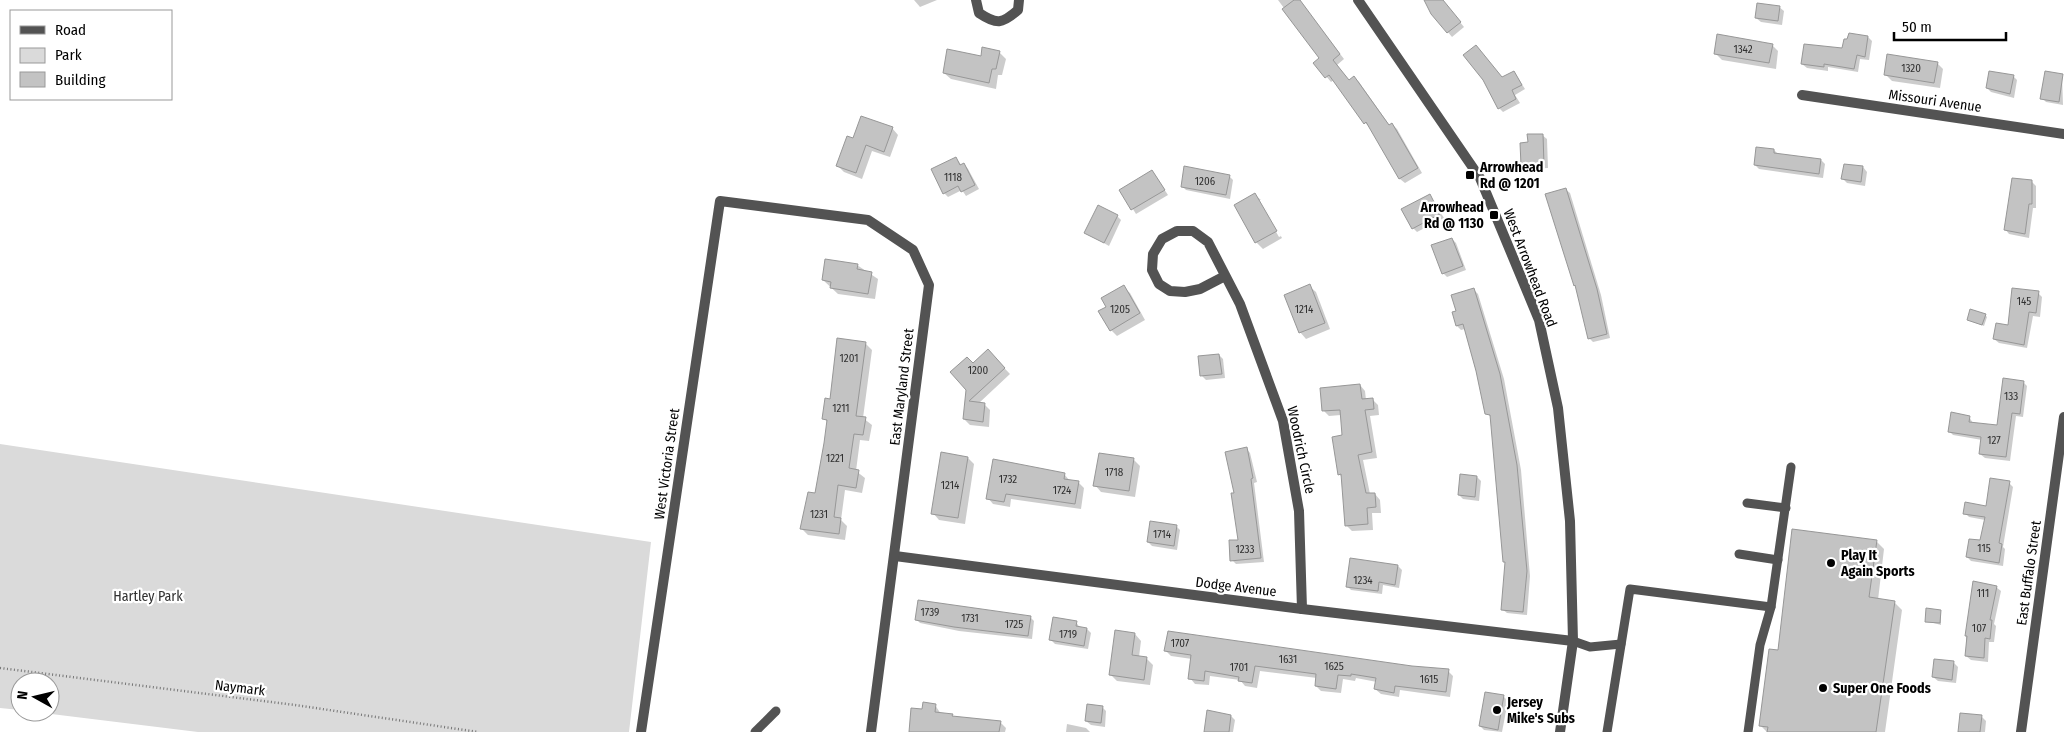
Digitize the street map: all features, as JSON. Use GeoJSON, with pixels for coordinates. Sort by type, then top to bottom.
{"type":"FeatureCollection","features":[{"type":"Feature","properties":{"kind":"street"},"geometry":{"type":"LineString","coordinates":[[976,0],[979,13],[992,22],[1006,21],[1018,10],[1019,0]]}},
{"type":"Feature","properties":{"kind":"street","name":"West Arrowhead Road"},"geometry":{"type":"LineString","coordinates":[[1358,0],[1480,178],[1539,320],[1558,408],[1570,521],[1573,641],[1560,732]]}},
{"type":"Feature","properties":{"kind":"street","name":"Missouri Avenue"},"geometry":{"type":"LineString","coordinates":[[1802,95],[2064,134]]}},
{"type":"Feature","properties":{"kind":"street","name":"East Maryland Street"},"geometry":{"type":"LineString","coordinates":[[720,201],[868,220],[913,250],[929,285],[871,732]]}},
{"type":"Feature","properties":{"kind":"street","name":"West Victoria Street"},"geometry":{"type":"LineString","coordinates":[[641,732],[720,201]]}},
{"type":"Feature","properties":{"kind":"street","name":"Woodrich Circle"},"geometry":{"type":"LineString","coordinates":[[1225,276],[1200,289],[1185,292],[1170,291],[1159,284],[1152,270],[1153,254],[1162,239],[1177,231],[1193,231],[1208,242],[1240,304],[1284,422],[1300,511],[1302,609]]}},
{"type":"Feature","properties":{"kind":"street","name":"East Buffalo Street"},"geometry":{"type":"LineString","coordinates":[[2021,732],[2064,417]]}},
{"type":"Feature","properties":{"kind":"street","name":"Dodge Avenue"},"geometry":{"type":"LineString","coordinates":[[895,556],[1302,609],[1573,641]]}},
{"type":"Feature","properties":{"kind":"lane"},"geometry":{"type":"LineString","coordinates":[[1748,732],[1760,645],[1771,607],[1791,467]]}},
{"type":"Feature","properties":{"kind":"lane"},"geometry":{"type":"LineString","coordinates":[[1747,503],[1786,508]]}},
{"type":"Feature","properties":{"kind":"lane"},"geometry":{"type":"LineString","coordinates":[[1739,554],[1778,560]]}},
{"type":"Feature","properties":{"kind":"lane"},"geometry":{"type":"LineString","coordinates":[[1607,732],[1630,589],[1771,607]]}},
{"type":"Feature","properties":{"kind":"lane"},"geometry":{"type":"LineString","coordinates":[[1573,641],[1590,647],[1621,644]]}},
{"type":"Feature","properties":{"kind":"lane"},"geometry":{"type":"LineString","coordinates":[[755,732],[776,710]]}},
{"type":"Feature","properties":{"kind":"path","name":"Naymark"},"geometry":{"type":"LineString","coordinates":[[0,668],[295,704],[478,732]]}},
{"type":"Feature","properties":{"kind":"green space","name":"Hartley Park"},"geometry":{"type":"Polygon","coordinates":[[[0,444],[651,542],[629,732],[198,732],[60,715],[60,672],[10,672],[10,709],[0,708],[0,444]]]}},
{"type":"Feature","properties":{"kind":"building"},"geometry":{"type":"Polygon","coordinates":[[[1294,0],[1300,0],[1340,54],[1333,60],[1349,80],[1354,76],[1389,125],[1392,123],[1418,168],[1399,179],[1366,122],[1364,124],[1329,75],[1325,78],[1313,63],[1319,58],[1282,9],[1294,0]]]}},
{"type":"Feature","properties":{"kind":"building"},"geometry":{"type":"Polygon","coordinates":[[[1424,0],[1443,0],[1461,22],[1447,33],[1431,14],[1424,0]]]}},
{"type":"Feature","properties":{"kind":"building"},"geometry":{"type":"Polygon","coordinates":[[[1757,3],[1780,6],[1778,21],[1755,18],[1757,3]]]}},
{"type":"Feature","properties":{"kind":"building"},"geometry":{"type":"Polygon","coordinates":[[[1849,33],[1868,36],[1865,57],[1857,55],[1854,69],[1824,64],[1824,67],[1801,64],[1804,44],[1842,48],[1844,39],[1847,39],[1849,33]]]}},
{"type":"Feature","properties":{"kind":"building"},"geometry":{"type":"Polygon","coordinates":[[[1717,34],[1773,44],[1769,63],[1714,54],[1717,34]]]}},
{"type":"Feature","properties":{"kind":"building"},"geometry":{"type":"Polygon","coordinates":[[[1476,45],[1502,77],[1514,71],[1522,85],[1512,90],[1516,99],[1498,109],[1483,80],[1463,55],[1476,45]]]}},
{"type":"Feature","properties":{"kind":"building"},"geometry":{"type":"Polygon","coordinates":[[[982,47],[1000,51],[996,69],[992,69],[989,83],[943,73],[947,49],[981,56],[982,47]]]}},
{"type":"Feature","properties":{"kind":"building"},"geometry":{"type":"Polygon","coordinates":[[[1887,54],[1938,62],[1934,83],[1884,75],[1887,54]]]}},
{"type":"Feature","properties":{"kind":"building"},"geometry":{"type":"Polygon","coordinates":[[[1989,71],[2014,75],[2010,94],[1986,88],[1989,71]]]}},
{"type":"Feature","properties":{"kind":"building"},"geometry":{"type":"Polygon","coordinates":[[[2045,71],[2063,74],[2059,102],[2040,99],[2045,71]]]}},
{"type":"Feature","properties":{"kind":"building"},"geometry":{"type":"Polygon","coordinates":[[[861,116],[893,127],[884,152],[866,145],[856,173],[836,166],[847,136],[853,138],[861,116]]]}},
{"type":"Feature","properties":{"kind":"building"},"geometry":{"type":"Polygon","coordinates":[[[1527,134],[1543,134],[1544,165],[1521,165],[1520,143],[1528,142],[1527,134]]]}},
{"type":"Feature","properties":{"kind":"building"},"geometry":{"type":"Polygon","coordinates":[[[1756,147],[1774,149],[1774,153],[1821,159],[1819,174],[1754,165],[1756,147]]]}},
{"type":"Feature","properties":{"kind":"building"},"geometry":{"type":"Polygon","coordinates":[[[956,157],[960,165],[964,163],[975,185],[961,192],[958,186],[943,194],[931,169],[956,157]]]}},
{"type":"Feature","properties":{"kind":"building"},"geometry":{"type":"Polygon","coordinates":[[[1844,164],[1863,166],[1861,182],[1841,179],[1844,164]]]}},
{"type":"Feature","properties":{"kind":"building"},"geometry":{"type":"Polygon","coordinates":[[[1184,166],[1230,175],[1226,195],[1181,187],[1184,166]]]}},
{"type":"Feature","properties":{"kind":"building"},"geometry":{"type":"Polygon","coordinates":[[[1152,170],[1165,190],[1131,210],[1119,190],[1152,170]]]}},
{"type":"Feature","properties":{"kind":"building"},"geometry":{"type":"Polygon","coordinates":[[[2012,178],[2032,180],[2032,204],[2029,204],[2025,234],[2004,230],[2012,178]]]}},
{"type":"Feature","properties":{"kind":"building"},"geometry":{"type":"Polygon","coordinates":[[[1566,188],[1597,289],[1607,334],[1588,339],[1575,285],[1545,194],[1566,188]]]}},
{"type":"Feature","properties":{"kind":"building"},"geometry":{"type":"Polygon","coordinates":[[[1255,193],[1277,231],[1255,243],[1234,205],[1255,193]]]}},
{"type":"Feature","properties":{"kind":"building"},"geometry":{"type":"Polygon","coordinates":[[[1430,194],[1440,214],[1412,229],[1401,209],[1430,194]]]}},
{"type":"Feature","properties":{"kind":"building"},"geometry":{"type":"Polygon","coordinates":[[[1098,205],[1118,215],[1104,243],[1084,233],[1098,205]]]}},
{"type":"Feature","properties":{"kind":"building"},"geometry":{"type":"Polygon","coordinates":[[[1452,238],[1463,266],[1442,274],[1431,245],[1452,238]]]}},
{"type":"Feature","properties":{"kind":"building"},"geometry":{"type":"Polygon","coordinates":[[[825,259],[858,264],[857,269],[872,272],[868,294],[830,288],[831,282],[822,280],[825,259]]]}},
{"type":"Feature","properties":{"kind":"building"},"geometry":{"type":"Polygon","coordinates":[[[1310,284],[1325,323],[1299,333],[1284,295],[1310,284]]]}},
{"type":"Feature","properties":{"kind":"building"},"geometry":{"type":"Polygon","coordinates":[[[1124,285],[1140,313],[1110,331],[1098,311],[1106,307],[1101,298],[1124,285]]]}},
{"type":"Feature","properties":{"kind":"building"},"geometry":{"type":"Polygon","coordinates":[[[1474,288],[1500,374],[1517,465],[1527,571],[1523,612],[1501,610],[1505,562],[1503,562],[1490,415],[1485,414],[1463,324],[1456,326],[1452,312],[1456,311],[1451,295],[1474,288]]]}},
{"type":"Feature","properties":{"kind":"building"},"geometry":{"type":"Polygon","coordinates":[[[2012,288],[2039,291],[2036,313],[2029,312],[2024,345],[1993,339],[1996,323],[2008,325],[2012,288]]]}},
{"type":"Feature","properties":{"kind":"building"},"geometry":{"type":"Polygon","coordinates":[[[1970,309],[1986,314],[1982,325],[1967,320],[1970,309]]]}},
{"type":"Feature","properties":{"kind":"building"},"geometry":{"type":"Polygon","coordinates":[[[837,338],[866,342],[856,416],[866,417],[863,435],[854,434],[849,468],[859,470],[856,488],[838,485],[834,517],[841,518],[839,534],[800,529],[808,492],[815,493],[827,420],[822,419],[825,398],[830,399],[837,338]]]}},
{"type":"Feature","properties":{"kind":"building"},"geometry":{"type":"Polygon","coordinates":[[[988,349],[1005,368],[969,401],[985,403],[983,422],[963,419],[966,390],[950,372],[967,357],[973,363],[988,349]]]}},
{"type":"Feature","properties":{"kind":"building"},"geometry":{"type":"Polygon","coordinates":[[[1219,354],[1222,374],[1200,376],[1198,356],[1219,354]]]}},
{"type":"Feature","properties":{"kind":"building"},"geometry":{"type":"Polygon","coordinates":[[[2003,378],[2024,381],[2020,414],[2012,413],[2006,457],[1979,454],[1981,437],[1948,432],[1951,412],[1970,416],[1969,422],[1997,425],[2003,378]]]}},
{"type":"Feature","properties":{"kind":"building"},"geometry":{"type":"Polygon","coordinates":[[[1360,384],[1362,399],[1373,398],[1374,409],[1365,410],[1372,452],[1358,455],[1366,493],[1375,493],[1376,507],[1367,508],[1368,524],[1345,526],[1341,474],[1338,475],[1332,437],[1342,435],[1340,410],[1322,411],[1320,388],[1360,384]]]}},
{"type":"Feature","properties":{"kind":"building"},"geometry":{"type":"Polygon","coordinates":[[[1247,447],[1253,478],[1251,479],[1261,558],[1230,561],[1229,540],[1238,540],[1231,493],[1234,493],[1225,452],[1247,447]]]}},
{"type":"Feature","properties":{"kind":"building"},"geometry":{"type":"Polygon","coordinates":[[[941,452],[968,457],[958,518],[931,514],[941,452]]]}},
{"type":"Feature","properties":{"kind":"building"},"geometry":{"type":"Polygon","coordinates":[[[1099,453],[1134,458],[1129,491],[1093,486],[1099,453]]]}},
{"type":"Feature","properties":{"kind":"building"},"geometry":{"type":"Polygon","coordinates":[[[993,459],[1065,473],[1064,479],[1079,481],[1075,504],[1006,494],[1004,502],[986,499],[993,459]]]}},
{"type":"Feature","properties":{"kind":"building"},"geometry":{"type":"Polygon","coordinates":[[[1460,474],[1477,476],[1475,497],[1458,495],[1460,474]]]}},
{"type":"Feature","properties":{"kind":"building"},"geometry":{"type":"Polygon","coordinates":[[[1990,478],[2010,481],[1999,543],[2002,544],[1999,563],[1966,557],[1969,539],[1980,540],[1985,517],[1963,514],[1965,502],[1986,506],[1990,478]]]}},
{"type":"Feature","properties":{"kind":"building"},"geometry":{"type":"Polygon","coordinates":[[[1150,521],[1177,525],[1174,546],[1147,542],[1150,521]]]}},
{"type":"Feature","properties":{"kind":"building","name":"Super One Foods"},"geometry":{"type":"Polygon","coordinates":[[[1792,529],[1877,540],[1869,597],[1895,601],[1876,732],[1767,732],[1768,727],[1759,726],[1769,649],[1778,650],[1792,529]]]}},
{"type":"Feature","properties":{"kind":"building"},"geometry":{"type":"Polygon","coordinates":[[[1350,558],[1398,565],[1395,585],[1379,582],[1378,591],[1346,587],[1350,558]]]}},
{"type":"Feature","properties":{"kind":"building"},"geometry":{"type":"Polygon","coordinates":[[[1973,581],[1997,586],[1990,620],[1992,620],[1990,639],[1985,638],[1984,658],[1965,656],[1967,636],[1965,636],[1973,581]]]}},
{"type":"Feature","properties":{"kind":"building"},"geometry":{"type":"Polygon","coordinates":[[[918,600],[1031,616],[1028,636],[915,620],[918,600]]]}},
{"type":"Feature","properties":{"kind":"building"},"geometry":{"type":"Polygon","coordinates":[[[1926,608],[1941,610],[1940,623],[1925,622],[1926,608]]]}},
{"type":"Feature","properties":{"kind":"building"},"geometry":{"type":"Polygon","coordinates":[[[1053,617],[1077,621],[1076,626],[1087,628],[1084,646],[1049,640],[1053,617]]]}},
{"type":"Feature","properties":{"kind":"building"},"geometry":{"type":"Polygon","coordinates":[[[1115,630],[1135,633],[1132,655],[1147,657],[1144,680],[1109,675],[1115,630]]]}},
{"type":"Feature","properties":{"kind":"building"},"geometry":{"type":"Polygon","coordinates":[[[1168,631],[1412,666],[1449,669],[1446,692],[1395,686],[1394,693],[1374,689],[1376,678],[1351,674],[1351,676],[1338,675],[1336,689],[1315,686],[1316,674],[1255,666],[1252,683],[1238,681],[1239,677],[1205,671],[1204,681],[1188,679],[1191,655],[1164,651],[1168,631]]]}},
{"type":"Feature","properties":{"kind":"building"},"geometry":{"type":"Polygon","coordinates":[[[1934,659],[1954,661],[1952,680],[1932,677],[1934,659]]]}},
{"type":"Feature","properties":{"kind":"building"},"geometry":{"type":"Polygon","coordinates":[[[1485,692],[1504,695],[1498,730],[1479,726],[1485,692]]]}},
{"type":"Feature","properties":{"kind":"building"},"geometry":{"type":"Polygon","coordinates":[[[923,702],[936,704],[935,712],[953,714],[952,716],[1001,721],[999,732],[909,732],[911,708],[922,709],[923,702]]]}},
{"type":"Feature","properties":{"kind":"building"},"geometry":{"type":"Polygon","coordinates":[[[1087,704],[1103,706],[1101,723],[1085,721],[1087,704]]]}},
{"type":"Feature","properties":{"kind":"building"},"geometry":{"type":"Polygon","coordinates":[[[1207,710],[1231,715],[1229,732],[1204,732],[1207,710]]]}},
{"type":"Feature","properties":{"kind":"building"},"geometry":{"type":"Polygon","coordinates":[[[1960,713],[1982,715],[1980,732],[1958,732],[1960,713]]]}},
{"type":"Feature","properties":{"kind":"place","name":"Arrowhead Rd @ 1201"},"geometry":{"type":"Point","coordinates":[1470,175]}},
{"type":"Feature","properties":{"kind":"place","name":"Arrowhead Rd @ 1130"},"geometry":{"type":"Point","coordinates":[1494,215]}},
{"type":"Feature","properties":{"kind":"place","name":"Play It Again Sports"},"geometry":{"type":"Point","coordinates":[1831,563]}},
{"type":"Feature","properties":{"kind":"place","name":"Super One Foods"},"geometry":{"type":"Point","coordinates":[1823,688]}},
{"type":"Feature","properties":{"kind":"place","name":"Jersey Mike's Subs"},"geometry":{"type":"Point","coordinates":[1497,710]}}]}
